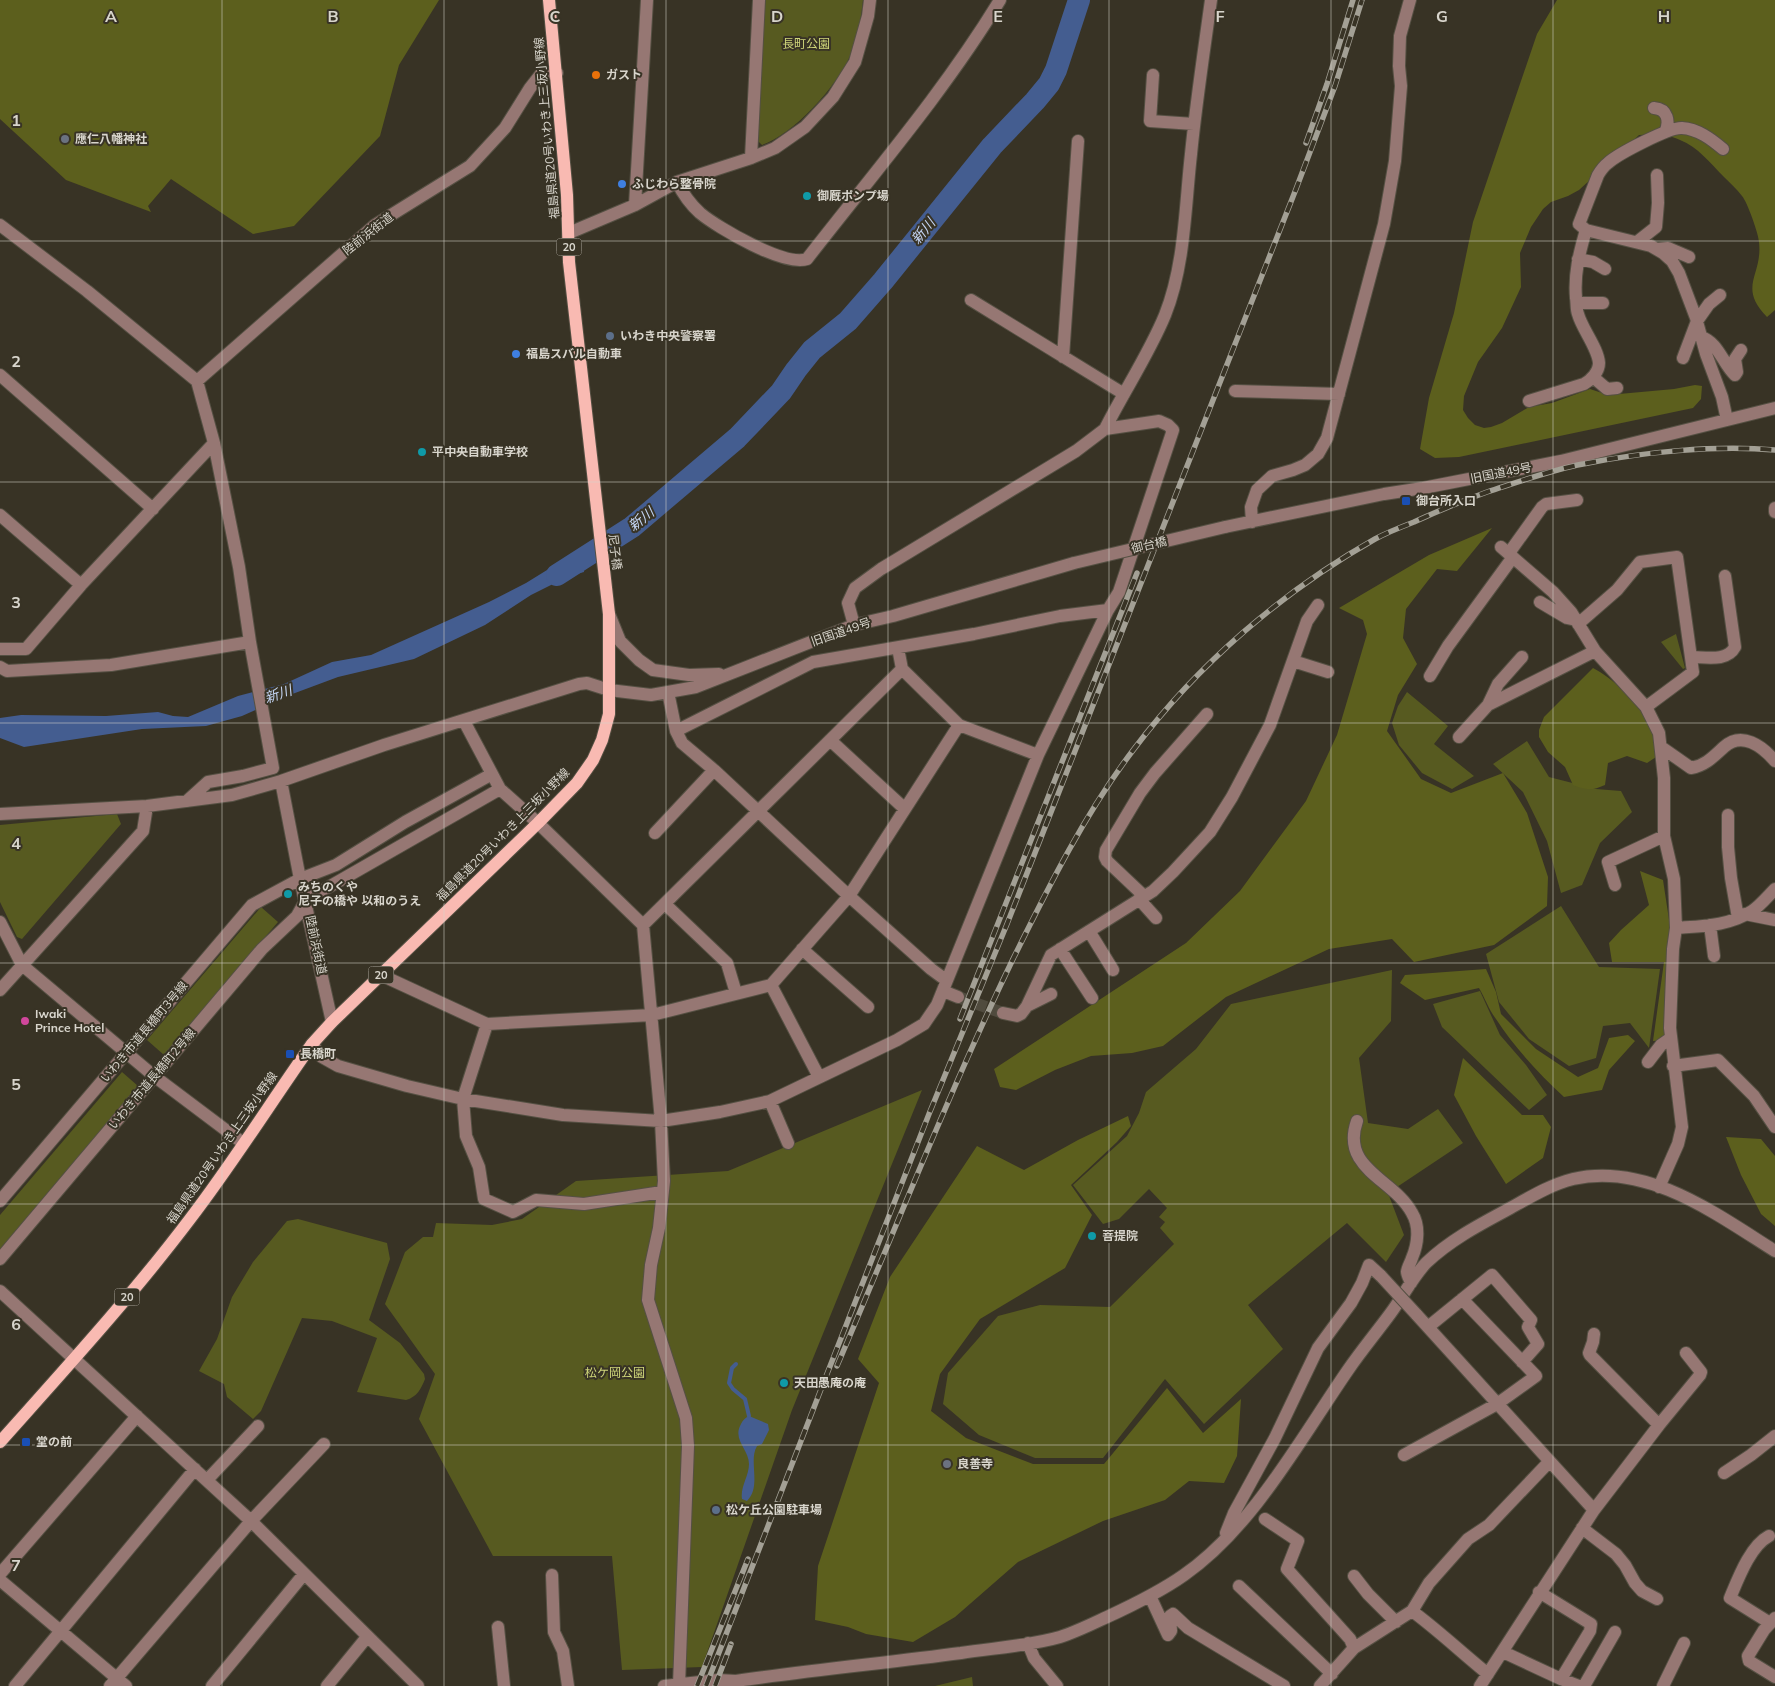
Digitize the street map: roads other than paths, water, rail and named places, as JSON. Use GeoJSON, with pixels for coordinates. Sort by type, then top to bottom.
{"type":"FeatureCollection","features":[{"type":"Feature","properties":{"kind":"main road","name":"福島県道20号いわき上三坂小野線"},"geometry":{"type":"LineString","coordinates":[[549,0],[557,73],[569,233],[569,262],[594,493]]}},
{"type":"Feature","properties":{"kind":"main road","name":"尼子橋"},"geometry":{"type":"LineString","coordinates":[[594,493],[609,614]]}},
{"type":"Feature","properties":{"kind":"main road","name":"20"},"geometry":{"type":"LineString","coordinates":[[608,690],[609,614]]}},
{"type":"Feature","properties":{"kind":"main road","name":"福島県道20号いわき上三坂小野線"},"geometry":{"type":"LineString","coordinates":[[0,1442],[75,1358],[149,1271],[190,1219],[312,1044],[332,1022],[577,783],[593,760],[602,740],[609,714],[608,690]]}},
{"type":"Feature","properties":{"kind":"street"},"geometry":{"type":"LineString","coordinates":[[634,205],[647,0]]}},
{"type":"Feature","properties":{"kind":"street"},"geometry":{"type":"LineString","coordinates":[[751,158],[759,0]]}},
{"type":"Feature","properties":{"kind":"street"},"geometry":{"type":"LineString","coordinates":[[569,233],[634,205],[677,182],[751,158],[775,148],[796,134],[833,97],[855,62],[868,16],[870,0]]}},
{"type":"Feature","properties":{"kind":"street"},"geometry":{"type":"LineString","coordinates":[[677,182],[694,207],[711,221],[768,253],[801,261],[807,259],[920,114],[982,30],[1000,0]]}},
{"type":"Feature","properties":{"kind":"street"},"geometry":{"type":"LineString","coordinates":[[854,625],[848,603],[855,588],[880,569],[1076,451],[1105,429],[1165,314],[1176,278],[1211,0]]}},
{"type":"Feature","properties":{"kind":"street"},"geometry":{"type":"LineString","coordinates":[[1252,522],[1251,507],[1257,490],[1272,476],[1293,470],[1305,464],[1318,454],[1327,438],[1384,224],[1395,161],[1401,86],[1399,66],[1400,36],[1410,0]]}},
{"type":"Feature","properties":{"kind":"street","name":"陸前浜街道"},"geometry":{"type":"LineString","coordinates":[[196,381],[375,225],[470,166],[506,128],[530,88],[541,74],[557,73]]}},
{"type":"Feature","properties":{"kind":"street"},"geometry":{"type":"LineString","coordinates":[[1153,75],[1150,121],[1194,124]]}},
{"type":"Feature","properties":{"kind":"street"},"geometry":{"type":"LineString","coordinates":[[1654,108],[1664,111],[1668,118],[1668,126],[1665,132]]}},
{"type":"Feature","properties":{"kind":"street"},"geometry":{"type":"LineString","coordinates":[[1723,149],[1699,132],[1682,128],[1665,132],[1609,162],[1603,168],[1598,175],[1579,224],[1586,230],[1637,242],[1657,249],[1675,265],[1697,321],[1722,397],[1727,420]]}},
{"type":"Feature","properties":{"kind":"street"},"geometry":{"type":"LineString","coordinates":[[1063,357],[1078,140]]}},
{"type":"Feature","properties":{"kind":"street"},"geometry":{"type":"LineString","coordinates":[[1637,242],[1642,236],[1656,227],[1658,175]]}},
{"type":"Feature","properties":{"kind":"street"},"geometry":{"type":"LineString","coordinates":[[0,225],[87,291],[196,381],[214,443],[239,567],[250,642],[273,768],[244,776],[208,782],[187,801]]}},
{"type":"Feature","properties":{"kind":"street"},"geometry":{"type":"LineString","coordinates":[[1529,402],[1584,384],[1593,377],[1599,364],[1597,355],[1578,313],[1574,282],[1586,230]]}},
{"type":"Feature","properties":{"kind":"street"},"geometry":{"type":"LineString","coordinates":[[1657,249],[1668,248],[1689,258]]}},
{"type":"Feature","properties":{"kind":"street"},"geometry":{"type":"LineString","coordinates":[[1578,259],[1593,262],[1605,268]]}},
{"type":"Feature","properties":{"kind":"street"},"geometry":{"type":"LineString","coordinates":[[1683,358],[1697,321],[1709,304],[1720,295]]}},
{"type":"Feature","properties":{"kind":"street"},"geometry":{"type":"LineString","coordinates":[[971,300],[1124,394]]}},
{"type":"Feature","properties":{"kind":"street"},"geometry":{"type":"LineString","coordinates":[[1577,304],[1603,303]]}},
{"type":"Feature","properties":{"kind":"street"},"geometry":{"type":"LineString","coordinates":[[1701,337],[1713,344],[1735,375],[1737,372],[1735,359],[1741,350]]}},
{"type":"Feature","properties":{"kind":"street"},"geometry":{"type":"LineString","coordinates":[[0,375],[152,509]]}},
{"type":"Feature","properties":{"kind":"street"},"geometry":{"type":"LineString","coordinates":[[1593,377],[1606,389],[1617,388]]}},
{"type":"Feature","properties":{"kind":"street"},"geometry":{"type":"LineString","coordinates":[[1235,391],[1339,394]]}},
{"type":"Feature","properties":{"kind":"street","name":"旧国道49号"},"geometry":{"type":"LineString","coordinates":[[1225,527],[1384,494],[1561,461],[1775,408]]}},
{"type":"Feature","properties":{"kind":"street"},"geometry":{"type":"LineString","coordinates":[[312,1044],[322,1057],[338,1066],[407,1086],[463,1099],[563,1115],[661,1121],[720,1112],[770,1101],[897,1040],[924,1024],[938,1005],[1038,755],[1108,610],[1120,592],[1173,430],[1168,424],[1159,421],[1105,429]]}},
{"type":"Feature","properties":{"kind":"street"},"geometry":{"type":"LineString","coordinates":[[0,649],[26,649],[81,585],[214,443]]}},
{"type":"Feature","properties":{"kind":"street"},"geometry":{"type":"LineString","coordinates":[[1430,676],[1507,552],[1542,507],[1546,504],[1577,500]]}},
{"type":"Feature","properties":{"kind":"street"},"geometry":{"type":"LineString","coordinates":[[0,515],[81,585]]}},
{"type":"Feature","properties":{"kind":"street","name":"御台橋"},"geometry":{"type":"LineString","coordinates":[[1074,563],[1225,527]]}},
{"type":"Feature","properties":{"kind":"street"},"geometry":{"type":"LineString","coordinates":[[1507,552],[1554,592],[1571,612],[1595,651],[1646,707],[1659,733],[1664,778],[1664,836],[1674,879],[1676,928],[1673,950],[1671,1038],[1682,1127],[1678,1144],[1659,1187]]}},
{"type":"Feature","properties":{"kind":"street"},"geometry":{"type":"LineString","coordinates":[[1577,622],[1617,590],[1640,562],[1677,557],[1693,672],[1646,707]]}},
{"type":"Feature","properties":{"kind":"street","name":"旧国道49号"},"geometry":{"type":"LineString","coordinates":[[0,814],[147,806],[232,795],[281,781],[384,745],[579,684],[587,683],[608,690],[651,695],[696,687],[854,625],[893,616],[1074,563]]}},
{"type":"Feature","properties":{"kind":"street"},"geometry":{"type":"LineString","coordinates":[[1692,656],[1718,658],[1727,656],[1735,647],[1725,576]]}},
{"type":"Feature","properties":{"kind":"street"},"geometry":{"type":"LineString","coordinates":[[1540,602],[1577,622]]}},
{"type":"Feature","properties":{"kind":"street"},"geometry":{"type":"LineString","coordinates":[[1003,1013],[1017,1016],[1021,1014],[1027,1006],[1051,955],[1142,898],[1173,872],[1195,849],[1220,817],[1270,726],[1307,622],[1318,605]]}},
{"type":"Feature","properties":{"kind":"street"},"geometry":{"type":"LineString","coordinates":[[676,731],[813,662],[974,634],[1060,616],[1108,610]]}},
{"type":"Feature","properties":{"kind":"street"},"geometry":{"type":"LineString","coordinates":[[609,614],[620,641],[639,660],[653,670],[689,675],[728,674]]}},
{"type":"Feature","properties":{"kind":"street"},"geometry":{"type":"LineString","coordinates":[[0,667],[7,672],[111,665],[250,642]]}},
{"type":"Feature","properties":{"kind":"street"},"geometry":{"type":"LineString","coordinates":[[898,648],[902,669],[960,725],[1038,755]]}},
{"type":"Feature","properties":{"kind":"street"},"geometry":{"type":"LineString","coordinates":[[1488,705],[1595,651]]}},
{"type":"Feature","properties":{"kind":"street"},"geometry":{"type":"LineString","coordinates":[[1459,737],[1488,705],[1498,684],[1522,658]]}},
{"type":"Feature","properties":{"kind":"street"},"geometry":{"type":"LineString","coordinates":[[1293,661],[1328,672]]}},
{"type":"Feature","properties":{"kind":"street"},"geometry":{"type":"LineString","coordinates":[[643,926],[902,669]]}},
{"type":"Feature","properties":{"kind":"street"},"geometry":{"type":"LineString","coordinates":[[668,692],[676,731],[682,742],[931,969],[945,986],[958,997]]}},
{"type":"Feature","properties":{"kind":"street"},"geometry":{"type":"LineString","coordinates":[[1156,918],[1142,898],[1107,861],[1105,857],[1106,850],[1145,786],[1208,714]]}},
{"type":"Feature","properties":{"kind":"street"},"geometry":{"type":"LineString","coordinates":[[464,721],[500,789],[538,823],[643,926],[661,1121],[664,1181],[659,1228],[651,1265],[648,1300],[686,1418],[688,1480],[679,1685]]}},
{"type":"Feature","properties":{"kind":"street"},"geometry":{"type":"LineString","coordinates":[[381,975],[487,1024],[652,1015],[771,985],[849,896],[960,725]]}},
{"type":"Feature","properties":{"kind":"street"},"geometry":{"type":"LineString","coordinates":[[830,740],[905,809]]}},
{"type":"Feature","properties":{"kind":"street"},"geometry":{"type":"LineString","coordinates":[[1661,747],[1691,768],[1705,763],[1730,742],[1746,740],[1762,748],[1775,761]]}},
{"type":"Feature","properties":{"kind":"street"},"geometry":{"type":"LineString","coordinates":[[655,833],[714,770]]}},
{"type":"Feature","properties":{"kind":"street","name":"いわき市道長橋町3号線"},"geometry":{"type":"LineString","coordinates":[[0,1201],[252,905],[300,879],[336,864],[405,822],[492,774]]}},
{"type":"Feature","properties":{"kind":"street","name":"陸前浜街道"},"geometry":{"type":"LineString","coordinates":[[281,781],[300,879],[332,1022]]}},
{"type":"Feature","properties":{"kind":"street"},"geometry":{"type":"LineString","coordinates":[[306,900],[500,789]]}},
{"type":"Feature","properties":{"kind":"street"},"geometry":{"type":"LineString","coordinates":[[0,990],[143,831],[147,806]]}},
{"type":"Feature","properties":{"kind":"street"},"geometry":{"type":"LineString","coordinates":[[1728,816],[1731,878],[1741,916]]}},
{"type":"Feature","properties":{"kind":"street"},"geometry":{"type":"LineString","coordinates":[[1615,886],[1608,862],[1664,836]]}},
{"type":"Feature","properties":{"kind":"street"},"geometry":{"type":"LineString","coordinates":[[1676,928],[1720,924],[1741,916],[1753,910],[1775,889]]}},
{"type":"Feature","properties":{"kind":"street","name":"いわき市道長橋町2号線"},"geometry":{"type":"LineString","coordinates":[[0,1259],[262,949],[297,916],[306,900]]}},
{"type":"Feature","properties":{"kind":"street"},"geometry":{"type":"LineString","coordinates":[[665,904],[727,964],[736,993]]}},
{"type":"Feature","properties":{"kind":"street"},"geometry":{"type":"LineString","coordinates":[[1741,916],[1775,920]]}},
{"type":"Feature","properties":{"kind":"street"},"geometry":{"type":"LineString","coordinates":[[0,922],[22,965],[154,1076],[243,1143]]}},
{"type":"Feature","properties":{"kind":"street"},"geometry":{"type":"LineString","coordinates":[[1710,925],[1714,956]]}},
{"type":"Feature","properties":{"kind":"street"},"geometry":{"type":"LineString","coordinates":[[1090,931],[1113,970]]}},
{"type":"Feature","properties":{"kind":"street"},"geometry":{"type":"LineString","coordinates":[[802,949],[868,1007]]}},
{"type":"Feature","properties":{"kind":"street"},"geometry":{"type":"LineString","coordinates":[[1060,949],[1092,998]]}},
{"type":"Feature","properties":{"kind":"street"},"geometry":{"type":"LineString","coordinates":[[771,985],[819,1077]]}},
{"type":"Feature","properties":{"kind":"street"},"geometry":{"type":"LineString","coordinates":[[1027,1006],[1051,994]]}},
{"type":"Feature","properties":{"kind":"street"},"geometry":{"type":"LineString","coordinates":[[487,1024],[463,1099],[466,1136],[479,1167],[484,1199],[513,1212],[536,1200],[584,1204],[662,1192]]}},
{"type":"Feature","properties":{"kind":"street"},"geometry":{"type":"LineString","coordinates":[[1648,1062],[1661,1045],[1671,1038]]}},
{"type":"Feature","properties":{"kind":"street"},"geometry":{"type":"LineString","coordinates":[[1674,1066],[1718,1060],[1754,1096],[1775,1127]]}},
{"type":"Feature","properties":{"kind":"street"},"geometry":{"type":"LineString","coordinates":[[770,1101],[788,1143]]}},
{"type":"Feature","properties":{"kind":"street"},"geometry":{"type":"LineString","coordinates":[[1357,1121],[1353,1134],[1354,1148],[1365,1168],[1402,1200],[1413,1214],[1417,1232],[1416,1248],[1407,1271],[1410,1283]]}},
{"type":"Feature","properties":{"kind":"street"},"geometry":{"type":"LineString","coordinates":[[664,1686],[718,1680],[735,1683],[1028,1643],[1060,1637],[1086,1627],[1150,1596],[1186,1574],[1248,1514],[1350,1368],[1391,1313],[1410,1283],[1426,1264],[1449,1244],[1471,1229],[1537,1193],[1559,1184],[1591,1176],[1640,1181],[1670,1189],[1730,1222],[1775,1251]]}},
{"type":"Feature","properties":{"kind":"street"},"geometry":{"type":"LineString","coordinates":[[1223,1540],[1234,1513],[1275,1438],[1318,1348],[1351,1303],[1369,1265],[1428,1327],[1594,1510]]}},
{"type":"Feature","properties":{"kind":"street"},"geometry":{"type":"LineString","coordinates":[[1428,1327],[1492,1275],[1531,1320],[1528,1327],[1538,1344],[1522,1362]]}},
{"type":"Feature","properties":{"kind":"street"},"geometry":{"type":"LineString","coordinates":[[0,1291],[251,1521],[418,1686]]}},
{"type":"Feature","properties":{"kind":"street"},"geometry":{"type":"LineString","coordinates":[[1404,1455],[1497,1404],[1536,1376],[1462,1299]]}},
{"type":"Feature","properties":{"kind":"street"},"geometry":{"type":"LineString","coordinates":[[1594,1334],[1589,1352],[1590,1355],[1658,1425]]}},
{"type":"Feature","properties":{"kind":"street"},"geometry":{"type":"LineString","coordinates":[[1480,1686],[1539,1592],[1594,1510],[1658,1425],[1700,1375],[1701,1372],[1686,1353]]}},
{"type":"Feature","properties":{"kind":"street"},"geometry":{"type":"LineString","coordinates":[[0,1574],[137,1416]]}},
{"type":"Feature","properties":{"kind":"street"},"geometry":{"type":"LineString","coordinates":[[207,1480],[258,1426]]}},
{"type":"Feature","properties":{"kind":"street"},"geometry":{"type":"LineString","coordinates":[[1724,1473],[1775,1436]]}},
{"type":"Feature","properties":{"kind":"street"},"geometry":{"type":"LineString","coordinates":[[0,1580],[117,1683],[251,1521],[324,1444]]}},
{"type":"Feature","properties":{"kind":"street"},"geometry":{"type":"LineString","coordinates":[[1239,1586],[1327,1682],[1354,1648],[1412,1611],[1429,1583],[1468,1539],[1489,1525],[1549,1462]]}},
{"type":"Feature","properties":{"kind":"street"},"geometry":{"type":"LineString","coordinates":[[15,1686],[195,1469]]}},
{"type":"Feature","properties":{"kind":"street"},"geometry":{"type":"LineString","coordinates":[[1265,1519],[1298,1541],[1288,1569],[1350,1639],[1354,1648]]}},
{"type":"Feature","properties":{"kind":"street"},"geometry":{"type":"LineString","coordinates":[[1582,1528],[1616,1554],[1642,1591],[1657,1599]]}},
{"type":"Feature","properties":{"kind":"street"},"geometry":{"type":"LineString","coordinates":[[1769,1536],[1761,1540],[1745,1565],[1730,1598],[1773,1620],[1764,1630],[1748,1656],[1749,1661],[1775,1677],[1771,1686]]}},
{"type":"Feature","properties":{"kind":"street"},"geometry":{"type":"LineString","coordinates":[[212,1686],[304,1574]]}},
{"type":"Feature","properties":{"kind":"street"},"geometry":{"type":"LineString","coordinates":[[552,1575],[554,1632],[563,1650],[568,1686]]}},
{"type":"Feature","properties":{"kind":"street"},"geometry":{"type":"LineString","coordinates":[[1354,1576],[1368,1594],[1396,1622]]}},
{"type":"Feature","properties":{"kind":"street"},"geometry":{"type":"LineString","coordinates":[[1539,1592],[1591,1624],[1590,1631],[1561,1680]]}},
{"type":"Feature","properties":{"kind":"street"},"geometry":{"type":"LineString","coordinates":[[1150,1596],[1168,1636],[1171,1631],[1170,1616],[1173,1614],[1188,1628],[1284,1686]]}},
{"type":"Feature","properties":{"kind":"street"},"geometry":{"type":"LineString","coordinates":[[1412,1611],[1438,1630],[1455,1647],[1488,1674]]}},
{"type":"Feature","properties":{"kind":"street"},"geometry":{"type":"LineString","coordinates":[[498,1627],[504,1686]]}},
{"type":"Feature","properties":{"kind":"street"},"geometry":{"type":"LineString","coordinates":[[1584,1686],[1615,1632]]}},
{"type":"Feature","properties":{"kind":"street"},"geometry":{"type":"LineString","coordinates":[[327,1686],[367,1637]]}},
{"type":"Feature","properties":{"kind":"street"},"geometry":{"type":"LineString","coordinates":[[1028,1643],[1034,1658],[1056,1686]]}},
{"type":"Feature","properties":{"kind":"street"},"geometry":{"type":"LineString","coordinates":[[1663,1686],[1684,1643]]}},
{"type":"Feature","properties":{"kind":"street"},"geometry":{"type":"LineString","coordinates":[[1503,1652],[1561,1680],[1579,1686]]}},
{"type":"Feature","properties":{"kind":"water"},"geometry":{"type":"Polygon","coordinates":[[[581,549],[584,572],[569,576],[531,595],[485,625],[414,659],[338,677],[287,696],[242,716],[206,726],[142,729],[24,747],[0,738],[0,718],[21,715],[106,716],[158,712],[188,717],[238,696],[284,684],[332,662],[371,655],[489,602],[526,583],[581,549]]]}},
{"type":"Feature","properties":{"kind":"water"},"geometry":{"type":"Polygon","coordinates":[[[749,1416],[768,1424],[769,1430],[762,1444],[757,1446],[755,1452],[754,1488],[747,1501],[742,1499],[742,1495],[749,1464],[738,1435],[744,1419],[749,1416]]]}},
{"type":"Feature","properties":{"kind":"waterway","name":"新川"},"geometry":{"type":"LineString","coordinates":[[557,575],[632,527],[737,438],[781,392],[812,350],[848,321],[883,281],[992,146],[1049,84],[1056,70],[1079,0]]}},
{"type":"Feature","properties":{"kind":"waterway"},"geometry":{"type":"LineString","coordinates":[[736,1364],[732,1368],[729,1383],[745,1399],[749,1416]]}},
{"type":"Feature","properties":{"kind":"tunnel"},"geometry":{"type":"LineString","coordinates":[[958,997],[1003,1013]]}},
{"type":"Feature","properties":{"kind":"railway"},"geometry":{"type":"LineString","coordinates":[[1306,143],[1327,84],[1353,0]]}},
{"type":"Feature","properties":{"kind":"railway"},"geometry":{"type":"LineString","coordinates":[[706,1686],[929,1114],[1007,924],[1296,189],[1335,86],[1362,0]]}},
{"type":"Feature","properties":{"kind":"railway"},"geometry":{"type":"LineString","coordinates":[[837,1366],[989,1009],[1054,877],[1116,773],[1159,718],[1214,659],[1275,606],[1341,559],[1385,534],[1478,495],[1559,470],[1630,456],[1703,449],[1775,450]]}},
{"type":"Feature","properties":{"kind":"railway"},"geometry":{"type":"LineString","coordinates":[[960,1019],[1137,573]]}},
{"type":"Feature","properties":{"kind":"railway"},"geometry":{"type":"LineString","coordinates":[[697,1686],[748,1559]]}},
{"type":"Feature","properties":{"kind":"railway"},"geometry":{"type":"LineString","coordinates":[[715,1686],[731,1644]]}},
{"type":"Feature","properties":{"kind":"place","name":"ガスト"},"geometry":{"type":"Point","coordinates":[596,75]}},
{"type":"Feature","properties":{"kind":"place","name":"應仁八幡神社"},"geometry":{"type":"Point","coordinates":[65,139]}},
{"type":"Feature","properties":{"kind":"place","name":"ふじわら整骨院"},"geometry":{"type":"Point","coordinates":[622,184]}},
{"type":"Feature","properties":{"kind":"place","name":"御厩ポンプ場"},"geometry":{"type":"Point","coordinates":[807,196]}},
{"type":"Feature","properties":{"kind":"place","name":"いわき中央警察署"},"geometry":{"type":"Point","coordinates":[610,336]}},
{"type":"Feature","properties":{"kind":"place","name":"福島スバル自動車"},"geometry":{"type":"Point","coordinates":[516,354]}},
{"type":"Feature","properties":{"kind":"place","name":"平中央自動車学校"},"geometry":{"type":"Point","coordinates":[422,452]}},
{"type":"Feature","properties":{"kind":"place","name":"御台所入口"},"geometry":{"type":"Point","coordinates":[1406,501]}},
{"type":"Feature","properties":{"kind":"place","name":"みちのくや 尼子の橋や 以和のうえ"},"geometry":{"type":"Point","coordinates":[288,894]}},
{"type":"Feature","properties":{"kind":"place","name":"Iwaki Prince Hotel"},"geometry":{"type":"Point","coordinates":[25,1021]}},
{"type":"Feature","properties":{"kind":"place","name":"長橋町"},"geometry":{"type":"Point","coordinates":[290,1054]}},
{"type":"Feature","properties":{"kind":"place","name":"菩提院"},"geometry":{"type":"Point","coordinates":[1092,1236]}},
{"type":"Feature","properties":{"kind":"place","name":"天田愚庵の庵"},"geometry":{"type":"Point","coordinates":[784,1383]}},
{"type":"Feature","properties":{"kind":"place","name":"堂の前"},"geometry":{"type":"Point","coordinates":[26,1442]}},
{"type":"Feature","properties":{"kind":"place","name":"良善寺"},"geometry":{"type":"Point","coordinates":[947,1464]}},
{"type":"Feature","properties":{"kind":"place","name":"松ケ丘公園駐車場"},"geometry":{"type":"Point","coordinates":[716,1510]}},
{"type":"Feature","properties":{"kind":"park label","name":"長町公園"},"geometry":{"type":"Point","coordinates":[806,44]}},
{"type":"Feature","properties":{"kind":"park label","name":"松ケ岡公園"},"geometry":{"type":"Point","coordinates":[615,1373]}}]}
